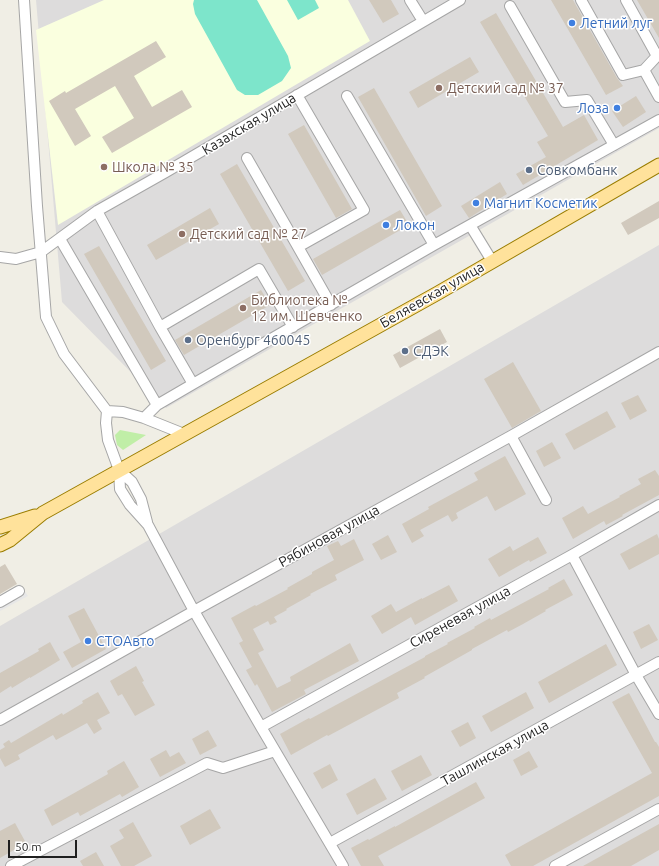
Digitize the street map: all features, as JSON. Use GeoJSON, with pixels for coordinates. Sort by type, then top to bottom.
{"type":"FeatureCollection","features":[{"type":"Feature","properties":{"kind":"main road","name":"Беляевская улица"},"geometry":{"type":"LineString","coordinates":[[43,513],[431,296],[659,165]]}},
{"type":"Feature","properties":{"kind":"main road"},"geometry":{"type":"LineString","coordinates":[[0,527],[43,513]]}},
{"type":"Feature","properties":{"kind":"main road"},"geometry":{"type":"LineString","coordinates":[[0,545],[10,540],[43,513]]}},
{"type":"Feature","properties":{"kind":"street"},"geometry":{"type":"LineString","coordinates":[[24,0],[46,317],[64,354],[107,411],[106,423],[108,440],[119,470],[132,482],[141,499],[148,525],[194,611],[343,866]]}},
{"type":"Feature","properties":{"kind":"street"},"geometry":{"type":"LineString","coordinates":[[410,0],[423,21]]}},
{"type":"Feature","properties":{"kind":"street","name":"Казахская улица"},"geometry":{"type":"LineString","coordinates":[[0,257],[16,259],[41,252],[97,211],[460,0]]}},
{"type":"Feature","properties":{"kind":"street"},"geometry":{"type":"LineString","coordinates":[[581,0],[623,75],[644,70],[657,56],[626,0]]}},
{"type":"Feature","properties":{"kind":"street"},"geometry":{"type":"LineString","coordinates":[[510,6],[565,102],[587,100],[614,145]]}},
{"type":"Feature","properties":{"kind":"street"},"geometry":{"type":"LineString","coordinates":[[644,70],[659,97]]}},
{"type":"Feature","properties":{"kind":"street"},"geometry":{"type":"LineString","coordinates":[[297,95],[364,210],[298,247]]}},
{"type":"Feature","properties":{"kind":"street"},"geometry":{"type":"LineString","coordinates":[[347,96],[434,245]]}},
{"type":"Feature","properties":{"kind":"street"},"geometry":{"type":"LineString","coordinates":[[144,418],[157,405],[193,384],[434,245],[659,120]]}},
{"type":"Feature","properties":{"kind":"street"},"geometry":{"type":"LineString","coordinates":[[247,158],[331,305]]}},
{"type":"Feature","properties":{"kind":"street"},"geometry":{"type":"LineString","coordinates":[[97,211],[193,384]]}},
{"type":"Feature","properties":{"kind":"street"},"geometry":{"type":"LineString","coordinates":[[470,225],[492,261]]}},
{"type":"Feature","properties":{"kind":"street"},"geometry":{"type":"LineString","coordinates":[[60,239],[157,405]]}},
{"type":"Feature","properties":{"kind":"street"},"geometry":{"type":"LineString","coordinates":[[160,327],[260,269],[293,327]]}},
{"type":"Feature","properties":{"kind":"street","name":"Рябиновая улица"},"geometry":{"type":"LineString","coordinates":[[0,720],[659,352]]}},
{"type":"Feature","properties":{"kind":"street"},"geometry":{"type":"LineString","coordinates":[[107,411],[123,412],[144,418],[184,434]]}},
{"type":"Feature","properties":{"kind":"street"},"geometry":{"type":"LineString","coordinates":[[511,436],[546,500]]}},
{"type":"Feature","properties":{"kind":"street","name":"Сиреневая улица"},"geometry":{"type":"LineString","coordinates":[[261,727],[572,555],[659,505]]}},
{"type":"Feature","properties":{"kind":"street"},"geometry":{"type":"LineString","coordinates":[[572,555],[636,675],[659,714]]}},
{"type":"Feature","properties":{"kind":"street"},"geometry":{"type":"LineString","coordinates":[[0,602],[19,591]]}},
{"type":"Feature","properties":{"kind":"street","name":"Ташлинская улица"},"geometry":{"type":"LineString","coordinates":[[330,843],[659,662]]}},
{"type":"Feature","properties":{"kind":"street"},"geometry":{"type":"LineString","coordinates":[[11,866],[207,763],[223,768],[275,751]]}},
{"type":"Feature","properties":{"kind":"street"},"geometry":{"type":"LineString","coordinates":[[555,866],[659,809]]}},
{"type":"Feature","properties":{"kind":"shaded area"},"geometry":{"type":"Polygon","coordinates":[[[36,0],[659,0],[659,128],[166,408],[62,302],[36,0]]]}},
{"type":"Feature","properties":{"kind":"shaded area","name":"Школа № 35"},"geometry":{"type":"Polygon","coordinates":[[[104,0],[348,0],[370,41],[58,225],[36,30],[104,0]]]}},
{"type":"Feature","properties":{"kind":"shaded area"},"geometry":{"type":"Polygon","coordinates":[[[659,245],[659,866],[0,866],[0,626],[659,245]]]}},
{"type":"Feature","properties":{"kind":"shaded area"},"geometry":{"type":"Polygon","coordinates":[[[20,584],[28,596],[0,611],[0,595],[20,584]]]}},
{"type":"Feature","properties":{"kind":"green space"},"geometry":{"type":"Polygon","coordinates":[[[194,0],[257,0],[288,56],[291,68],[282,81],[258,95],[245,95],[237,90],[195,14],[193,4],[194,0]]]}},
{"type":"Feature","properties":{"kind":"green space"},"geometry":{"type":"Polygon","coordinates":[[[287,0],[315,0],[319,8],[298,20],[287,0]]]}},
{"type":"Feature","properties":{"kind":"green space"},"geometry":{"type":"Polygon","coordinates":[[[120,430],[146,435],[123,450],[117,445],[115,435],[120,430]]]}},
{"type":"Feature","properties":{"kind":"building"},"geometry":{"type":"Polygon","coordinates":[[[369,0],[391,0],[399,14],[383,23],[369,0]]]}},
{"type":"Feature","properties":{"kind":"building"},"geometry":{"type":"Polygon","coordinates":[[[551,0],[573,0],[623,86],[606,95],[551,0]]]}},
{"type":"Feature","properties":{"kind":"building"},"geometry":{"type":"Polygon","coordinates":[[[637,0],[659,0],[659,38],[637,0]]]}},
{"type":"Feature","properties":{"kind":"building"},"geometry":{"type":"Polygon","coordinates":[[[496,13],[563,127],[584,115],[598,140],[523,185],[516,174],[546,157],[537,142],[548,136],[480,22],[496,13]]]}},
{"type":"Feature","properties":{"kind":"building"},"geometry":{"type":"Polygon","coordinates":[[[156,41],[166,57],[134,76],[152,107],[182,90],[192,107],[112,153],[102,137],[134,118],[115,86],[75,109],[91,136],[75,146],[49,101],[65,91],[66,93],[156,41]]]}},
{"type":"Feature","properties":{"kind":"building"},"geometry":{"type":"Polygon","coordinates":[[[470,57],[479,72],[418,108],[409,92],[470,57]]]}},
{"type":"Feature","properties":{"kind":"building"},"geometry":{"type":"Polygon","coordinates":[[[374,88],[442,206],[426,216],[358,97],[374,88]]]}},
{"type":"Feature","properties":{"kind":"building"},"geometry":{"type":"Polygon","coordinates":[[[636,96],[646,112],[623,127],[612,111],[636,96]]]}},
{"type":"Feature","properties":{"kind":"building"},"geometry":{"type":"Polygon","coordinates":[[[304,125],[352,209],[336,218],[288,134],[304,125]]]}},
{"type":"Feature","properties":{"kind":"building"},"geometry":{"type":"Polygon","coordinates":[[[237,164],[305,281],[288,291],[220,174],[237,164]]]}},
{"type":"Feature","properties":{"kind":"building"},"geometry":{"type":"Polygon","coordinates":[[[500,182],[507,194],[469,218],[461,206],[500,182]]]}},
{"type":"Feature","properties":{"kind":"building"},"geometry":{"type":"Polygon","coordinates":[[[659,201],[659,218],[628,235],[621,223],[659,201]]]}},
{"type":"Feature","properties":{"kind":"building"},"geometry":{"type":"Polygon","coordinates":[[[210,208],[219,224],[156,260],[147,245],[210,208]]]}},
{"type":"Feature","properties":{"kind":"building"},"geometry":{"type":"Polygon","coordinates":[[[400,210],[409,225],[322,275],[313,259],[400,210]]]}},
{"type":"Feature","properties":{"kind":"building"},"geometry":{"type":"Polygon","coordinates":[[[99,246],[166,361],[151,370],[84,254],[99,246]]]}},
{"type":"Feature","properties":{"kind":"building"},"geometry":{"type":"Polygon","coordinates":[[[261,290],[270,305],[184,355],[175,340],[261,290]]]}},
{"type":"Feature","properties":{"kind":"building"},"geometry":{"type":"Polygon","coordinates":[[[440,329],[447,342],[400,368],[393,355],[440,329]]]}},
{"type":"Feature","properties":{"kind":"building"},"geometry":{"type":"Polygon","coordinates":[[[513,362],[541,411],[512,428],[484,379],[513,362]]]}},
{"type":"Feature","properties":{"kind":"building"},"geometry":{"type":"Polygon","coordinates":[[[638,395],[647,411],[630,420],[621,403],[638,395]]]}},
{"type":"Feature","properties":{"kind":"building"},"geometry":{"type":"Polygon","coordinates":[[[607,411],[616,427],[574,450],[565,434],[607,411]]]}},
{"type":"Feature","properties":{"kind":"building"},"geometry":{"type":"Polygon","coordinates":[[[552,442],[561,458],[544,467],[536,451],[552,442]]]}},
{"type":"Feature","properties":{"kind":"building"},"geometry":{"type":"Polygon","coordinates":[[[505,456],[526,494],[495,511],[487,496],[456,513],[458,518],[452,522],[448,515],[420,530],[424,536],[412,543],[402,524],[429,509],[428,507],[478,480],[474,473],[505,456]]]}},
{"type":"Feature","properties":{"kind":"building"},"geometry":{"type":"Polygon","coordinates":[[[655,470],[659,476],[659,495],[606,525],[604,521],[573,539],[562,518],[583,506],[588,514],[641,484],[638,479],[655,470]]]}},
{"type":"Feature","properties":{"kind":"building"},"geometry":{"type":"Polygon","coordinates":[[[657,534],[659,539],[659,554],[629,570],[620,554],[657,534]]]}},
{"type":"Feature","properties":{"kind":"building"},"geometry":{"type":"Polygon","coordinates":[[[388,535],[397,552],[381,560],[372,544],[388,535]]]}},
{"type":"Feature","properties":{"kind":"building"},"geometry":{"type":"Polygon","coordinates":[[[538,537],[547,553],[530,562],[529,560],[499,577],[488,559],[510,546],[513,551],[538,537]]]}},
{"type":"Feature","properties":{"kind":"building"},"geometry":{"type":"Polygon","coordinates":[[[354,539],[364,560],[335,575],[337,580],[310,594],[311,595],[274,617],[277,622],[270,625],[268,621],[253,629],[264,650],[258,653],[277,688],[291,681],[290,677],[350,643],[359,661],[304,690],[306,694],[272,712],[257,684],[255,686],[246,670],[252,667],[239,643],[243,641],[231,618],[288,589],[287,588],[312,574],[312,572],[334,560],[327,546],[338,541],[341,546],[354,539]]]}},
{"type":"Feature","properties":{"kind":"building"},"geometry":{"type":"Polygon","coordinates":[[[5,564],[17,584],[0,594],[0,567],[5,564]]]}},
{"type":"Feature","properties":{"kind":"building"},"geometry":{"type":"Polygon","coordinates":[[[564,579],[573,595],[523,624],[508,632],[507,630],[472,649],[424,677],[425,678],[397,693],[399,698],[291,755],[280,734],[425,657],[490,618],[491,620],[549,589],[548,588],[564,579]]]}},
{"type":"Feature","properties":{"kind":"building"},"geometry":{"type":"Polygon","coordinates":[[[449,585],[458,601],[415,625],[411,617],[382,634],[371,616],[391,604],[396,612],[449,585]]]}},
{"type":"Feature","properties":{"kind":"building"},"geometry":{"type":"Polygon","coordinates":[[[84,608],[106,649],[72,668],[63,652],[81,642],[68,616],[84,608]]]}},
{"type":"Feature","properties":{"kind":"building"},"geometry":{"type":"Polygon","coordinates":[[[649,624],[658,640],[641,649],[633,632],[649,624]]]}},
{"type":"Feature","properties":{"kind":"building"},"geometry":{"type":"Polygon","coordinates":[[[50,642],[60,660],[12,688],[11,686],[0,693],[0,673],[39,651],[38,649],[50,642]]]}},
{"type":"Feature","properties":{"kind":"building"},"geometry":{"type":"Polygon","coordinates":[[[606,644],[617,665],[549,703],[538,682],[606,644]]]}},
{"type":"Feature","properties":{"kind":"building"},"geometry":{"type":"Polygon","coordinates":[[[136,666],[144,681],[142,682],[155,705],[135,716],[122,694],[118,696],[110,681],[136,666]]]}},
{"type":"Feature","properties":{"kind":"building"},"geometry":{"type":"Polygon","coordinates":[[[98,692],[110,713],[97,720],[102,729],[94,734],[87,723],[56,740],[53,735],[18,755],[20,759],[5,767],[0,758],[0,750],[5,747],[3,744],[9,740],[11,743],[62,713],[63,715],[83,703],[82,701],[98,692]]]}},
{"type":"Feature","properties":{"kind":"building"},"geometry":{"type":"Polygon","coordinates":[[[526,692],[534,708],[491,732],[482,716],[526,692]]]}},
{"type":"Feature","properties":{"kind":"building"},"geometry":{"type":"Polygon","coordinates":[[[629,693],[659,747],[659,796],[533,866],[511,866],[505,855],[652,773],[612,702],[629,693]]]}},
{"type":"Feature","properties":{"kind":"building"},"geometry":{"type":"Polygon","coordinates":[[[468,722],[476,738],[460,747],[451,731],[468,722]]]}},
{"type":"Feature","properties":{"kind":"building"},"geometry":{"type":"Polygon","coordinates":[[[208,730],[217,746],[200,755],[192,739],[208,730]]]}},
{"type":"Feature","properties":{"kind":"building"},"geometry":{"type":"Polygon","coordinates":[[[166,750],[170,757],[179,752],[186,763],[160,777],[150,759],[166,750]]]}},
{"type":"Feature","properties":{"kind":"building"},"geometry":{"type":"Polygon","coordinates":[[[529,751],[538,767],[521,776],[513,760],[529,751]]]}},
{"type":"Feature","properties":{"kind":"building"},"geometry":{"type":"Polygon","coordinates":[[[421,755],[432,775],[402,791],[391,771],[421,755]]]}},
{"type":"Feature","properties":{"kind":"building"},"geometry":{"type":"Polygon","coordinates":[[[124,761],[139,787],[122,797],[120,794],[80,816],[78,812],[52,826],[44,810],[108,774],[107,771],[124,761]]]}},
{"type":"Feature","properties":{"kind":"building"},"geometry":{"type":"Polygon","coordinates":[[[330,764],[338,780],[322,789],[313,773],[330,764]]]}},
{"type":"Feature","properties":{"kind":"building"},"geometry":{"type":"Polygon","coordinates":[[[375,778],[387,799],[357,815],[346,794],[375,778]]]}},
{"type":"Feature","properties":{"kind":"building"},"geometry":{"type":"Polygon","coordinates":[[[476,782],[485,798],[378,856],[384,866],[361,866],[351,848],[395,827],[476,782]]]}},
{"type":"Feature","properties":{"kind":"building"},"geometry":{"type":"Polygon","coordinates":[[[210,809],[221,828],[190,845],[180,826],[210,809]]]}},
{"type":"Feature","properties":{"kind":"building"},"geometry":{"type":"Polygon","coordinates":[[[133,822],[152,856],[134,866],[121,866],[110,846],[124,838],[119,830],[133,822]]]}},
{"type":"Feature","properties":{"kind":"building"},"geometry":{"type":"Polygon","coordinates":[[[15,823],[26,843],[0,858],[0,831],[15,823]]]}},
{"type":"Feature","properties":{"kind":"building"},"geometry":{"type":"Polygon","coordinates":[[[659,824],[659,850],[631,866],[583,866],[659,824]]]}},
{"type":"Feature","properties":{"kind":"building"},"geometry":{"type":"Polygon","coordinates":[[[96,852],[104,866],[83,866],[80,861],[96,852]]]}},
{"type":"Feature","properties":{"kind":"place","name":"Летний луг"},"geometry":{"type":"Point","coordinates":[572,23]}},
{"type":"Feature","properties":{"kind":"place","name":"Детский сад № 37"},"geometry":{"type":"Point","coordinates":[439,88]}},
{"type":"Feature","properties":{"kind":"place","name":"Лоза"},"geometry":{"type":"Point","coordinates":[617,108]}},
{"type":"Feature","properties":{"kind":"place","name":"Школа № 35"},"geometry":{"type":"Point","coordinates":[104,167]}},
{"type":"Feature","properties":{"kind":"place","name":"Совкомбанк"},"geometry":{"type":"Point","coordinates":[529,170]}},
{"type":"Feature","properties":{"kind":"place","name":"Магнит Косметик"},"geometry":{"type":"Point","coordinates":[476,203]}},
{"type":"Feature","properties":{"kind":"place","name":"Локон"},"geometry":{"type":"Point","coordinates":[386,225]}},
{"type":"Feature","properties":{"kind":"place","name":"Детский сад № 27"},"geometry":{"type":"Point","coordinates":[182,234]}},
{"type":"Feature","properties":{"kind":"place","name":"Библиотека № 12 им. Шевченко"},"geometry":{"type":"Point","coordinates":[243,308]}},
{"type":"Feature","properties":{"kind":"place","name":"Оренбург 460045"},"geometry":{"type":"Point","coordinates":[188,340]}},
{"type":"Feature","properties":{"kind":"place","name":"СДЭК"},"geometry":{"type":"Point","coordinates":[405,351]}},
{"type":"Feature","properties":{"kind":"place","name":"СТОАвто"},"geometry":{"type":"Point","coordinates":[88,641]}}]}
